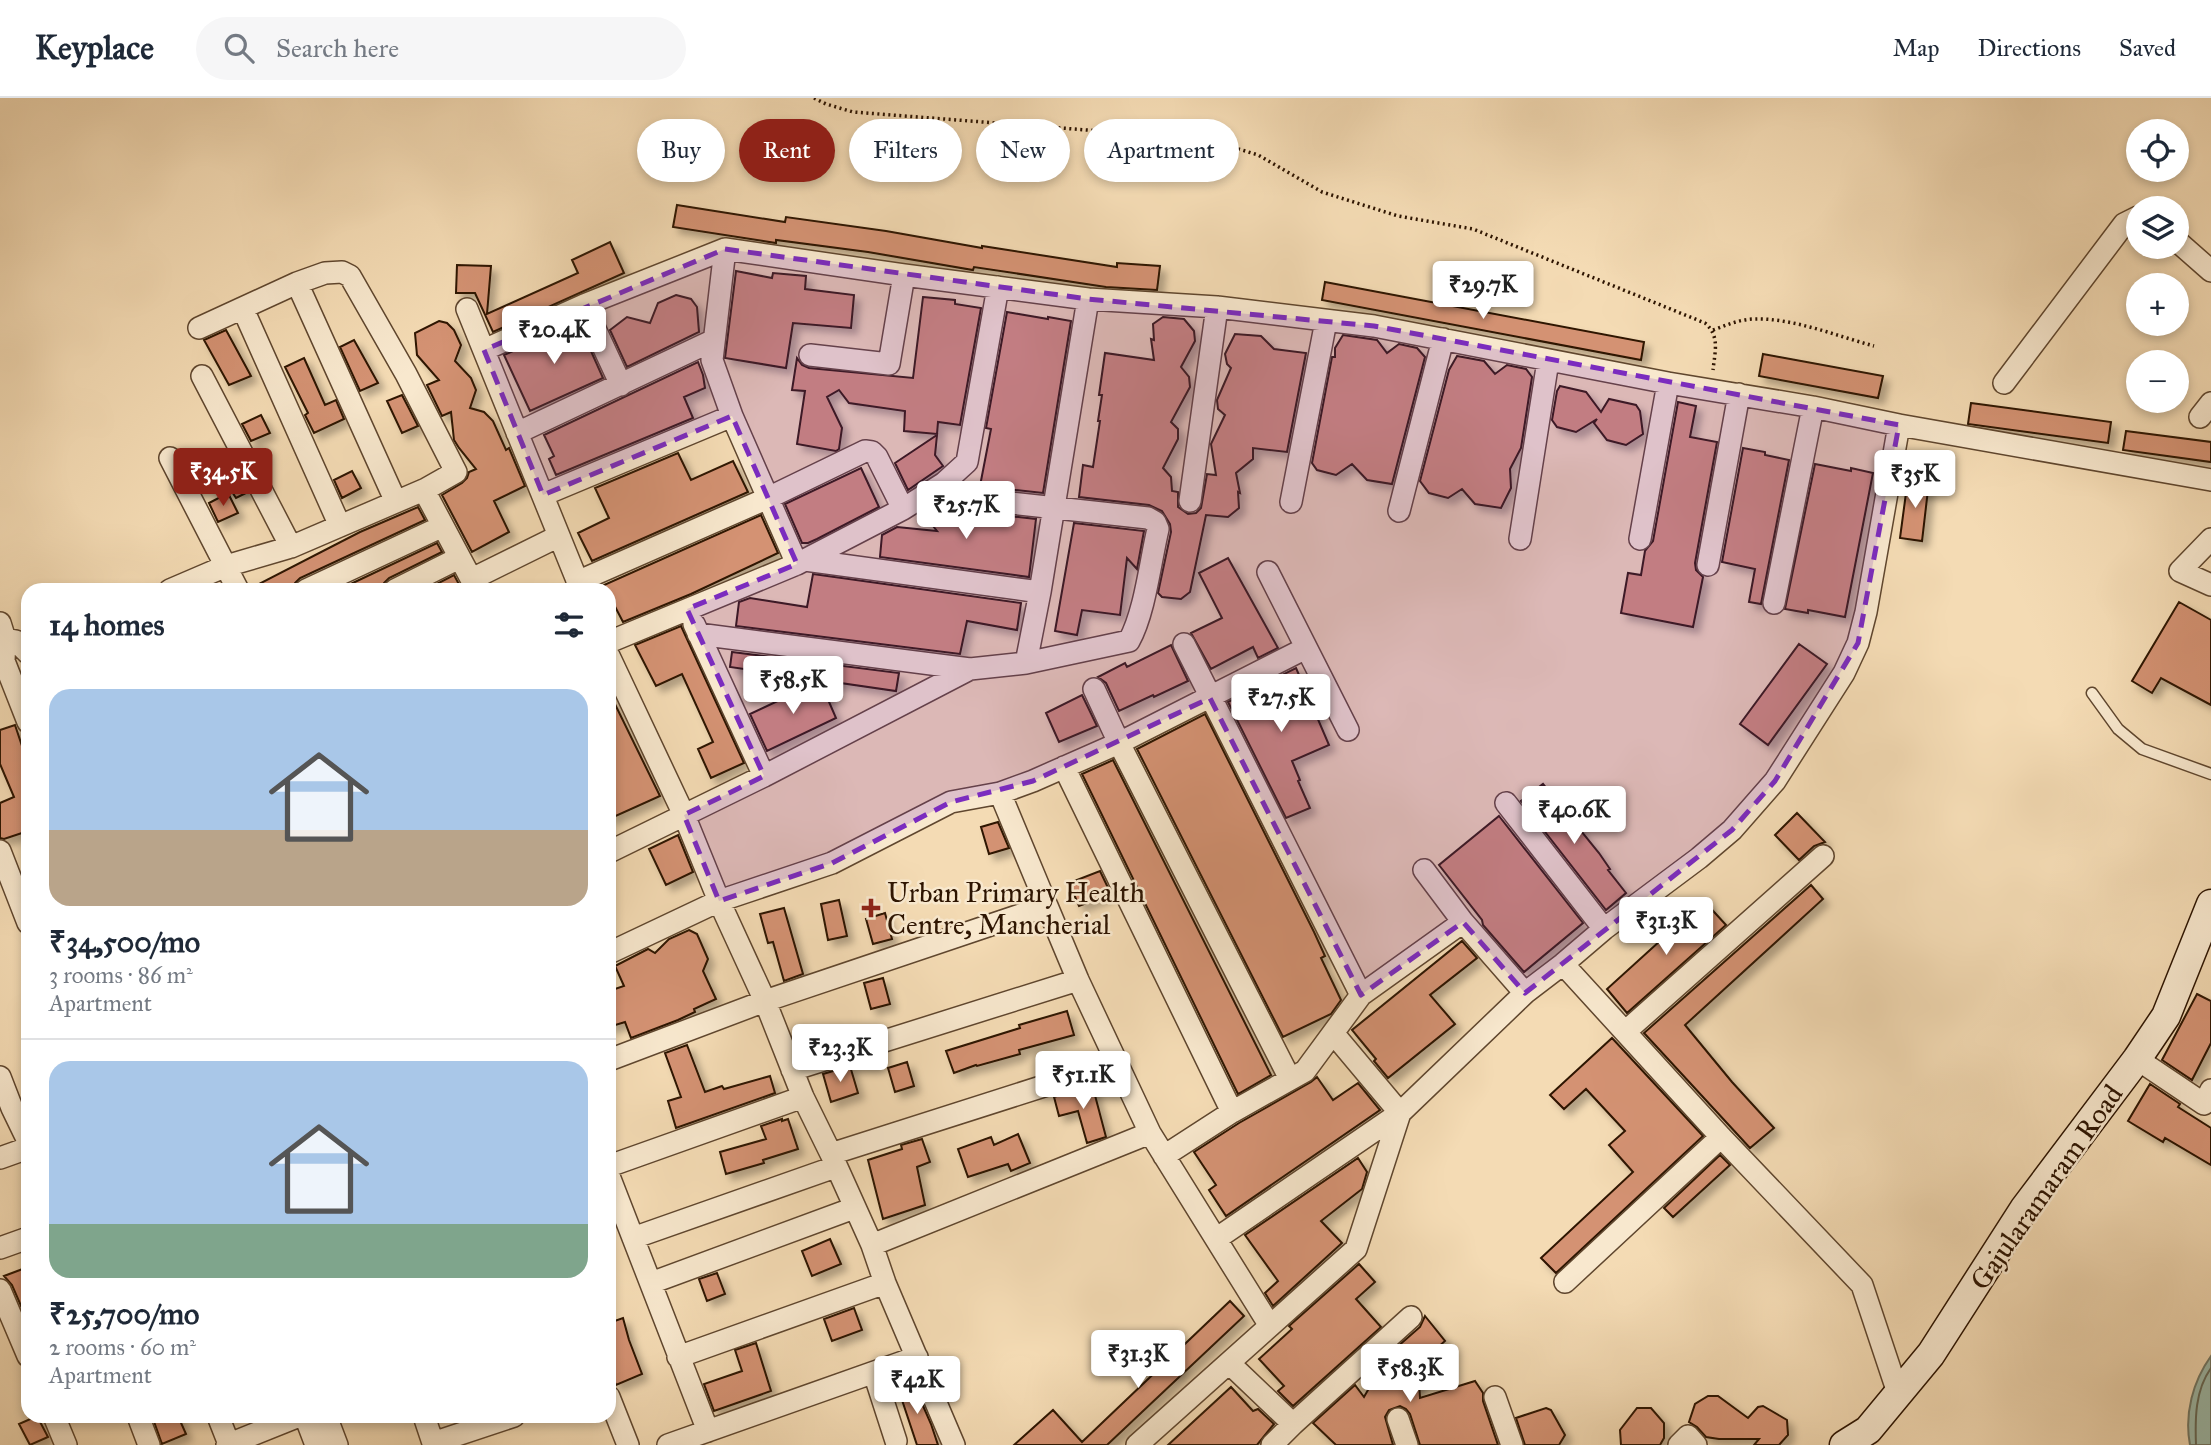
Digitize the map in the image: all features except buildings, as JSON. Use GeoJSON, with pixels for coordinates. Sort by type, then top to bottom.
{"type":"FeatureCollection","features":[{"type":"Feature","properties":{"kind":"main road","name":"Gajularamaram Road"},"geometry":{"type":"LineString","coordinates":[[1844,1445],[1868,1430],[1945,1335],[2024,1209],[2137,1059],[2166,1016],[2211,904]]}},
{"type":"Feature","properties":{"kind":"street"},"geometry":{"type":"LineString","coordinates":[[2004,383],[2126,223]]}},
{"type":"Feature","properties":{"kind":"street"},"geometry":{"type":"LineString","coordinates":[[725,249],[712,360],[732,416],[768,498],[801,562]]}},
{"type":"Feature","properties":{"kind":"street"},"geometry":{"type":"LineString","coordinates":[[484,351],[584,305],[725,249],[1088,299],[1217,307],[1374,326],[1548,361],[2211,480]]}},
{"type":"Feature","properties":{"kind":"street"},"geometry":{"type":"LineString","coordinates":[[2189,252],[2211,271]]}},
{"type":"Feature","properties":{"kind":"street"},"geometry":{"type":"LineString","coordinates":[[186,583],[226,566],[291,547],[426,489],[456,472],[406,374],[350,276],[342,272],[325,273],[199,328]]}},
{"type":"Feature","properties":{"kind":"street"},"geometry":{"type":"LineString","coordinates":[[810,355],[889,364],[904,275]]}},
{"type":"Feature","properties":{"kind":"street"},"geometry":{"type":"LineString","coordinates":[[297,283],[396,502]]}},
{"type":"Feature","properties":{"kind":"street"},"geometry":{"type":"LineString","coordinates":[[616,639],[801,562],[903,509],[944,483],[967,462],[998,287]]}},
{"type":"Feature","properties":{"kind":"street"},"geometry":{"type":"LineString","coordinates":[[1026,663],[1088,299]]}},
{"type":"Feature","properties":{"kind":"street"},"geometry":{"type":"LineString","coordinates":[[584,305],[621,385]]}},
{"type":"Feature","properties":{"kind":"street"},"geometry":{"type":"LineString","coordinates":[[1190,501],[1217,307]]}},
{"type":"Feature","properties":{"kind":"street"},"geometry":{"type":"LineString","coordinates":[[243,309],[340,526]]}},
{"type":"Feature","properties":{"kind":"street"},"geometry":{"type":"LineString","coordinates":[[467,309],[578,583]]}},
{"type":"Feature","properties":{"kind":"street"},"geometry":{"type":"LineString","coordinates":[[1292,502],[1326,321]]}},
{"type":"Feature","properties":{"kind":"street"},"geometry":{"type":"LineString","coordinates":[[517,433],[714,340]]}},
{"type":"Feature","properties":{"kind":"street"},"geometry":{"type":"LineString","coordinates":[[1399,511],[1443,340]]}},
{"type":"Feature","properties":{"kind":"street"},"geometry":{"type":"LineString","coordinates":[[1520,539],[1548,361]]}},
{"type":"Feature","properties":{"kind":"street"},"geometry":{"type":"LineString","coordinates":[[202,376],[291,547]]}},
{"type":"Feature","properties":{"kind":"street"},"geometry":{"type":"LineString","coordinates":[[1640,539],[1668,383]]}},
{"type":"Feature","properties":{"kind":"street"},"geometry":{"type":"LineString","coordinates":[[1708,565],[1739,394]]}},
{"type":"Feature","properties":{"kind":"street"},"geometry":{"type":"LineString","coordinates":[[1774,603],[1814,407]]}},
{"type":"Feature","properties":{"kind":"street"},"geometry":{"type":"LineString","coordinates":[[543,495],[732,416]]}},
{"type":"Feature","properties":{"kind":"street"},"geometry":{"type":"LineString","coordinates":[[1216,1239],[1400,1113],[1525,993],[1732,830],[1775,781],[1844,673],[1858,643],[1866,612],[1899,425]]}},
{"type":"Feature","properties":{"kind":"street"},"geometry":{"type":"LineString","coordinates":[[585,583],[865,451],[872,452],[877,457],[903,509]]}},
{"type":"Feature","properties":{"kind":"street"},"geometry":{"type":"LineString","coordinates":[[170,458],[234,583]]}},
{"type":"Feature","properties":{"kind":"street"},"geometry":{"type":"LineString","coordinates":[[698,634],[970,669],[1026,663],[1129,641],[1135,630],[1157,529],[1156,522],[1148,518],[974,499],[944,483]]}},
{"type":"Feature","properties":{"kind":"street"},"geometry":{"type":"LineString","coordinates":[[426,489],[426,494],[473,583]]}},
{"type":"Feature","properties":{"kind":"street"},"geometry":{"type":"LineString","coordinates":[[321,583],[443,526]]}},
{"type":"Feature","properties":{"kind":"street"},"geometry":{"type":"LineString","coordinates":[[477,583],[559,536]]}},
{"type":"Feature","properties":{"kind":"street"},"geometry":{"type":"LineString","coordinates":[[2211,539],[2180,570],[2211,585]]}},
{"type":"Feature","properties":{"kind":"street"},"geometry":{"type":"LineString","coordinates":[[409,583],[459,558]]}},
{"type":"Feature","properties":{"kind":"street"},"geometry":{"type":"LineString","coordinates":[[801,562],[1040,592]]}},
{"type":"Feature","properties":{"kind":"street"},"geometry":{"type":"LineString","coordinates":[[1268,572],[1348,730]]}},
{"type":"Feature","properties":{"kind":"street"},"geometry":{"type":"LineString","coordinates":[[687,609],[764,776]]}},
{"type":"Feature","properties":{"kind":"street"},"geometry":{"type":"LineString","coordinates":[[3,631],[21,646]]}},
{"type":"Feature","properties":{"kind":"street"},"geometry":{"type":"LineString","coordinates":[[3,631],[4,661],[21,704]]}},
{"type":"Feature","properties":{"kind":"street"},"geometry":{"type":"LineString","coordinates":[[1184,644],[1361,995]]}},
{"type":"Feature","properties":{"kind":"street"},"geometry":{"type":"LineString","coordinates":[[616,950],[719,901],[832,863],[951,802],[1000,793],[1033,781],[1119,743],[1306,649]]}},
{"type":"Feature","properties":{"kind":"street"},"geometry":{"type":"LineString","coordinates":[[616,849],[764,776],[970,669]]}},
{"type":"Feature","properties":{"kind":"street"},"geometry":{"type":"LineString","coordinates":[[616,671],[684,815],[803,1097],[872,1245],[885,1283],[954,1445]]}},
{"type":"Feature","properties":{"kind":"street"},"geometry":{"type":"LineString","coordinates":[[1094,689],[1290,1079]]}},
{"type":"Feature","properties":{"kind":"street"},"geometry":{"type":"LineString","coordinates":[[1064,766],[1232,1112]]}},
{"type":"Feature","properties":{"kind":"street"},"geometry":{"type":"LineString","coordinates":[[1000,793],[1078,980],[1150,1133],[1270,1326]]}},
{"type":"Feature","properties":{"kind":"street"},"geometry":{"type":"LineString","coordinates":[[1506,803],[1604,929]]}},
{"type":"Feature","properties":{"kind":"street"},"geometry":{"type":"LineString","coordinates":[[0,851],[21,905]]}},
{"type":"Feature","properties":{"kind":"street"},"geometry":{"type":"LineString","coordinates":[[1625,1032],[1823,856]]}},
{"type":"Feature","properties":{"kind":"street"},"geometry":{"type":"LineString","coordinates":[[1424,870],[1462,922],[1525,993]]}},
{"type":"Feature","properties":{"kind":"street"},"geometry":{"type":"LineString","coordinates":[[616,1057],[765,1002],[1047,906]]}},
{"type":"Feature","properties":{"kind":"street"},"geometry":{"type":"LineString","coordinates":[[1164,1156],[1232,1112],[1305,1071],[1361,995],[1462,922]]}},
{"type":"Feature","properties":{"kind":"street"},"geometry":{"type":"LineString","coordinates":[[1563,964],[1862,1285],[1898,1394]]}},
{"type":"Feature","properties":{"kind":"street"},"geometry":{"type":"LineString","coordinates":[[792,1070],[1078,980]]}},
{"type":"Feature","properties":{"kind":"street"},"geometry":{"type":"LineString","coordinates":[[1333,1033],[1400,1113]]}},
{"type":"Feature","properties":{"kind":"street"},"geometry":{"type":"LineString","coordinates":[[2137,1059],[2204,1104],[2211,1090]]}},
{"type":"Feature","properties":{"kind":"street"},"geometry":{"type":"LineString","coordinates":[[633,1238],[833,1160],[1116,1063]]}},
{"type":"Feature","properties":{"kind":"street"},"geometry":{"type":"LineString","coordinates":[[0,1077],[21,1127]]}},
{"type":"Feature","properties":{"kind":"street"},"geometry":{"type":"LineString","coordinates":[[616,1164],[803,1097]]}},
{"type":"Feature","properties":{"kind":"street"},"geometry":{"type":"LineString","coordinates":[[1137,1445],[1356,1249],[1400,1113]]}},
{"type":"Feature","properties":{"kind":"street"},"geometry":{"type":"LineString","coordinates":[[872,1245],[1150,1133]]}},
{"type":"Feature","properties":{"kind":"street"},"geometry":{"type":"LineString","coordinates":[[1564,1282],[1721,1136]]}},
{"type":"Feature","properties":{"kind":"street"},"geometry":{"type":"LineString","coordinates":[[0,1158],[21,1150]]}},
{"type":"Feature","properties":{"kind":"street"},"geometry":{"type":"LineString","coordinates":[[616,1194],[708,1431]]}},
{"type":"Feature","properties":{"kind":"street"},"geometry":{"type":"LineString","coordinates":[[651,1283],[854,1208]]}},
{"type":"Feature","properties":{"kind":"street"},"geometry":{"type":"LineString","coordinates":[[0,1248],[21,1240]]}},
{"type":"Feature","properties":{"kind":"street"},"geometry":{"type":"LineString","coordinates":[[678,1357],[885,1283]]}},
{"type":"Feature","properties":{"kind":"street"},"geometry":{"type":"LineString","coordinates":[[0,1290],[21,1340]]}},
{"type":"Feature","properties":{"kind":"street"},"geometry":{"type":"LineString","coordinates":[[1272,1445],[1411,1317]]}},
{"type":"Feature","properties":{"kind":"street"},"geometry":{"type":"LineString","coordinates":[[668,1445],[917,1357]]}},
{"type":"Feature","properties":{"kind":"street"},"geometry":{"type":"LineString","coordinates":[[1229,1363],[1293,1424]]}},
{"type":"Feature","properties":{"kind":"street"},"geometry":{"type":"LineString","coordinates":[[874,1373],[893,1444]]}},
{"type":"Feature","properties":{"kind":"street"},"geometry":{"type":"LineString","coordinates":[[1495,1397],[1512,1445]]}},
{"type":"Feature","properties":{"kind":"street"},"geometry":{"type":"LineString","coordinates":[[616,1415],[628,1445]]}},
{"type":"Feature","properties":{"kind":"street"},"geometry":{"type":"LineString","coordinates":[[1398,1419],[1407,1445]]}},
{"type":"Feature","properties":{"kind":"street"},"geometry":{"type":"LineString","coordinates":[[57,1423],[66,1445]]}},
{"type":"Feature","properties":{"kind":"street"},"geometry":{"type":"LineString","coordinates":[[141,1423],[149,1445]]}},
{"type":"Feature","properties":{"kind":"street"},"geometry":{"type":"LineString","coordinates":[[220,1423],[228,1445],[282,1423]]}},
{"type":"Feature","properties":{"kind":"street"},"geometry":{"type":"LineString","coordinates":[[307,1423],[316,1445]]}},
{"type":"Feature","properties":{"kind":"street"},"geometry":{"type":"LineString","coordinates":[[329,1423],[337,1445]]}},
{"type":"Feature","properties":{"kind":"street"},"geometry":{"type":"LineString","coordinates":[[426,1423],[431,1444],[493,1423]]}},
{"type":"Feature","properties":{"kind":"street"},"geometry":{"type":"LineString","coordinates":[[1679,1445],[1688,1436],[1696,1445]]}},
{"type":"Feature","properties":{"kind":"lane"},"geometry":{"type":"LineString","coordinates":[[2092,693],[2119,729],[2142,749],[2211,774]]}},
{"type":"Feature","properties":{"kind":"path"},"geometry":{"type":"LineString","coordinates":[[814,98],[853,112],[1213,141],[1258,155],[1322,192],[1398,216],[1473,229],[1705,323],[1713,330],[1716,342],[1711,389]]}},
{"type":"Feature","properties":{"kind":"path"},"geometry":{"type":"LineString","coordinates":[[1713,330],[1754,318],[1782,320],[1874,346]]}},
{"type":"Feature","properties":{"kind":"highlighted area"},"geometry":{"type":"Polygon","coordinates":[[[725,249],[1088,299],[1374,326],[1899,425],[1858,643],[1775,781],[1732,830],[1525,993],[1463,922],[1361,995],[1210,698],[1033,781],[951,802],[832,863],[719,901],[684,815],[764,776],[687,609],[797,564],[732,416],[543,495],[484,350],[725,249]]]}},
{"type":"Feature","properties":{"kind":"water"},"geometry":{"type":"Polygon","coordinates":[[[2211,1356],[2211,1445],[2190,1445],[2189,1410],[2199,1376],[2211,1356]]]}},
{"type":"Feature","properties":{"kind":"place","name":"Urban Primary Health Centre, Mancherial"},"geometry":{"type":"Point","coordinates":[871,908]}}]}
